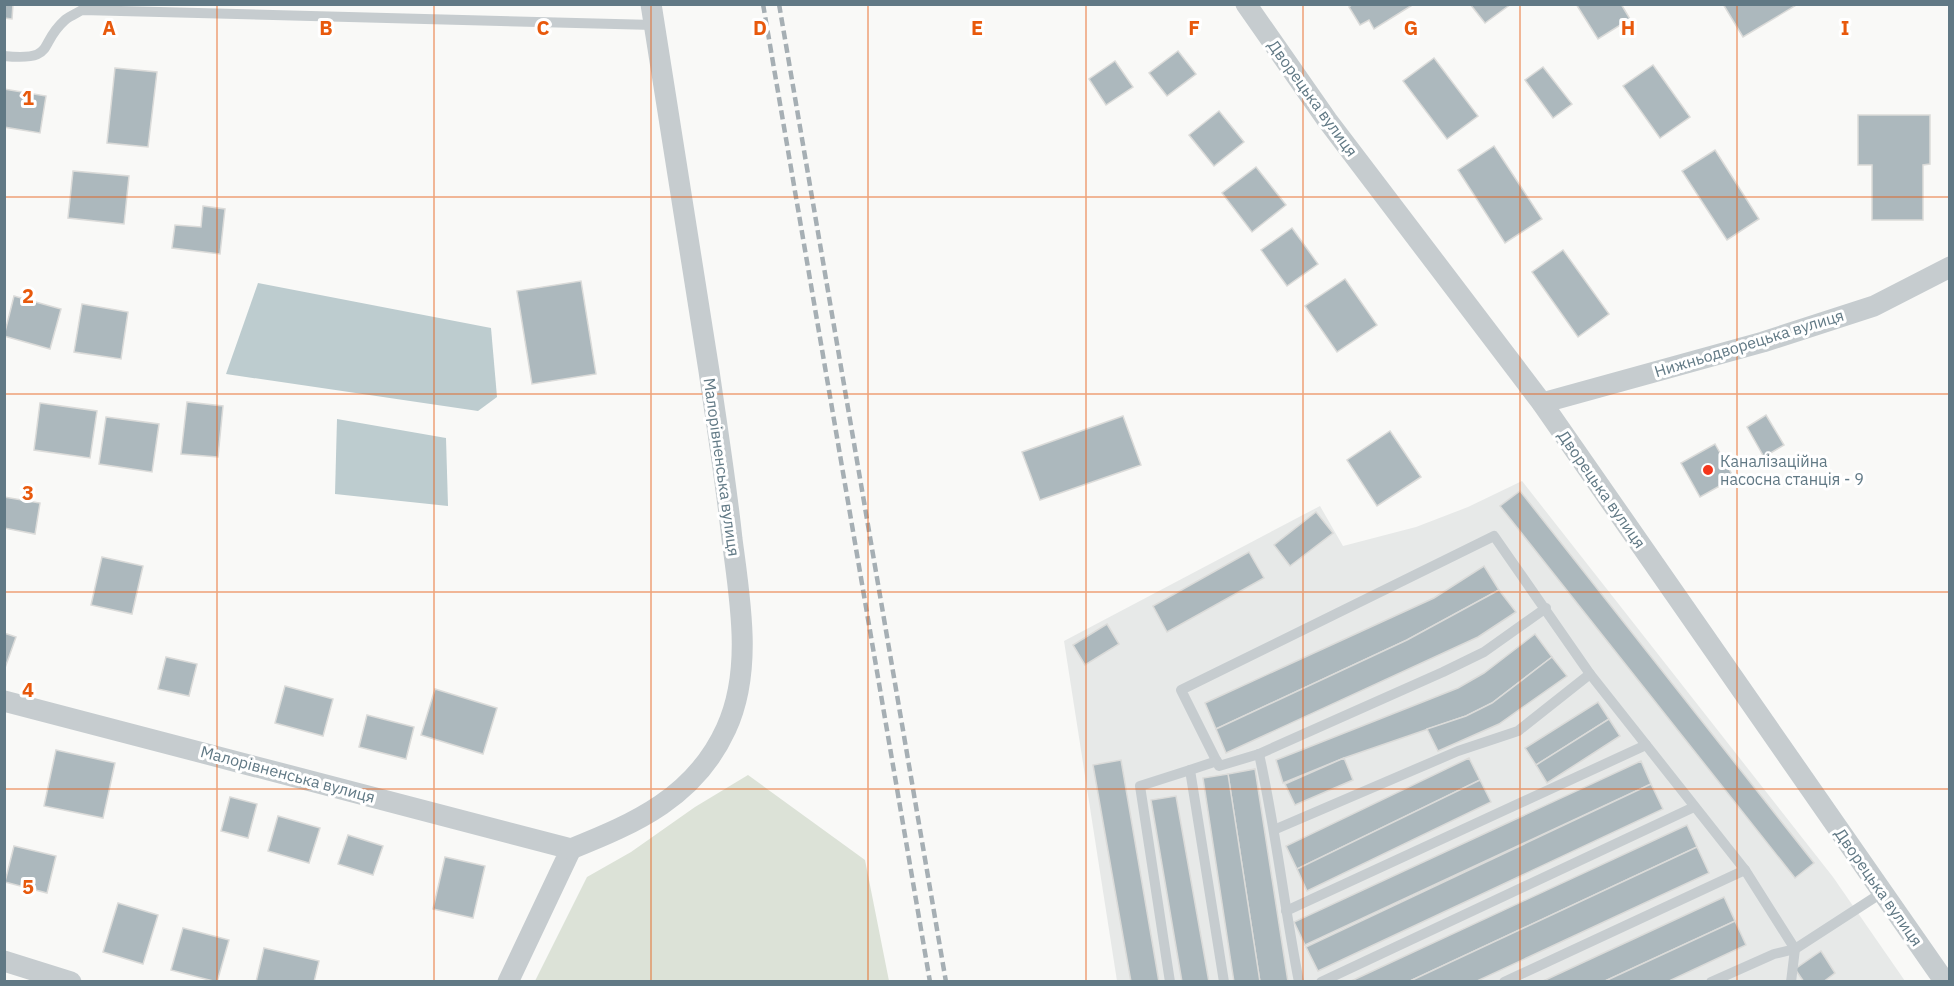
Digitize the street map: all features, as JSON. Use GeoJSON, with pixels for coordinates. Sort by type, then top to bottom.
{"type":"FeatureCollection","features":[{"type":"Feature","properties":{"kind":"street","name":"Дворецька вулиця"},"geometry":{"type":"LineString","coordinates":[[1246,4],[1327,120],[1542,403],[1945,981]]}},
{"type":"Feature","properties":{"kind":"street","name":"Малорівненська вулиця"},"geometry":{"type":"LineString","coordinates":[[4,701],[571,849],[633,824],[672,798],[704,768],[727,728],[739,685],[742,642],[726,486],[652,15]]}},
{"type":"Feature","properties":{"kind":"street","name":"Нижньодворецька вулиця"},"geometry":{"type":"LineString","coordinates":[[1542,403],[1763,342],[1874,306],[1950,267]]}},
{"type":"Feature","properties":{"kind":"street"},"geometry":{"type":"LineString","coordinates":[[508,981],[571,849]]}},
{"type":"Feature","properties":{"kind":"street"},"geometry":{"type":"LineString","coordinates":[[4,961],[71,981]]}},
{"type":"Feature","properties":{"kind":"lane"},"geometry":{"type":"LineString","coordinates":[[4,56],[35,56],[47,48],[66,19],[82,10],[652,15]]}},
{"type":"Feature","properties":{"kind":"lane"},"geometry":{"type":"LineString","coordinates":[[1546,608],[1484,651],[1463,662],[1259,754],[1219,766],[1181,690],[1494,536],[1546,608],[1590,674],[1745,870],[1795,949],[1791,981]]}},
{"type":"Feature","properties":{"kind":"lane"},"geometry":{"type":"LineString","coordinates":[[1276,829],[1458,751],[1518,731],[1590,674]]}},
{"type":"Feature","properties":{"kind":"lane"},"geometry":{"type":"LineString","coordinates":[[1286,911],[1646,745]]}},
{"type":"Feature","properties":{"kind":"lane"},"geometry":{"type":"LineString","coordinates":[[1259,754],[1276,829],[1286,911],[1299,981]]}},
{"type":"Feature","properties":{"kind":"lane"},"geometry":{"type":"LineString","coordinates":[[1170,981],[1140,786],[1217,761]]}},
{"type":"Feature","properties":{"kind":"lane"},"geometry":{"type":"LineString","coordinates":[[1190,771],[1224,981]]}},
{"type":"Feature","properties":{"kind":"lane"},"geometry":{"type":"LineString","coordinates":[[1321,981],[1694,807]]}},
{"type":"Feature","properties":{"kind":"lane"},"geometry":{"type":"LineString","coordinates":[[1504,981],[1745,870]]}},
{"type":"Feature","properties":{"kind":"lane"},"geometry":{"type":"LineString","coordinates":[[1711,981],[1774,954],[1795,949],[1883,892]]}},
{"type":"Feature","properties":{"kind":"shaded area"},"geometry":{"type":"Polygon","coordinates":[[[258,283],[491,328],[497,397],[478,411],[226,374],[258,283]]]}},
{"type":"Feature","properties":{"kind":"shaded area"},"geometry":{"type":"Polygon","coordinates":[[[337,419],[446,438],[448,506],[335,494],[337,419]]]}},
{"type":"Feature","properties":{"kind":"shaded area"},"geometry":{"type":"Polygon","coordinates":[[[1522,481],[1833,877],[1905,981],[1117,981],[1064,641],[1320,506],[1343,546],[1416,527],[1468,507],[1522,481]]]}},
{"type":"Feature","properties":{"kind":"shaded area"},"geometry":{"type":"Polygon","coordinates":[[[748,775],[865,860],[889,981],[535,981],[587,877],[631,852],[695,807],[748,775]]]}},
{"type":"Feature","properties":{"kind":"building"},"geometry":{"type":"Polygon","coordinates":[[[4,4],[13,4],[12,19],[4,18],[4,4]]]}},
{"type":"Feature","properties":{"kind":"building"},"geometry":{"type":"Polygon","coordinates":[[[1353,4],[1414,4],[1374,29],[1369,20],[1360,25],[1349,7],[1353,4]]]}},
{"type":"Feature","properties":{"kind":"building"},"geometry":{"type":"Polygon","coordinates":[[[1470,4],[1511,4],[1485,23],[1470,4]]]}},
{"type":"Feature","properties":{"kind":"building"},"geometry":{"type":"Polygon","coordinates":[[[1576,4],[1621,4],[1630,19],[1598,39],[1576,4]]]}},
{"type":"Feature","properties":{"kind":"building"},"geometry":{"type":"Polygon","coordinates":[[[1723,4],[1798,4],[1743,37],[1723,4]]]}},
{"type":"Feature","properties":{"kind":"building"},"geometry":{"type":"Polygon","coordinates":[[[1178,51],[1196,74],[1167,96],[1149,73],[1178,51]]]}},
{"type":"Feature","properties":{"kind":"building"},"geometry":{"type":"Polygon","coordinates":[[[1434,58],[1478,116],[1447,139],[1403,81],[1434,58]]]}},
{"type":"Feature","properties":{"kind":"building"},"geometry":{"type":"Polygon","coordinates":[[[1115,61],[1133,87],[1106,105],[1089,79],[1115,61]]]}},
{"type":"Feature","properties":{"kind":"building"},"geometry":{"type":"Polygon","coordinates":[[[1653,65],[1690,117],[1660,138],[1623,86],[1653,65]]]}},
{"type":"Feature","properties":{"kind":"building"},"geometry":{"type":"Polygon","coordinates":[[[1543,67],[1572,104],[1553,118],[1525,80],[1543,67]]]}},
{"type":"Feature","properties":{"kind":"building"},"geometry":{"type":"Polygon","coordinates":[[[115,68],[157,72],[148,147],[107,143],[115,68]]]}},
{"type":"Feature","properties":{"kind":"building"},"geometry":{"type":"Polygon","coordinates":[[[4,89],[46,96],[40,133],[4,127],[4,89]]]}},
{"type":"Feature","properties":{"kind":"building"},"geometry":{"type":"Polygon","coordinates":[[[1219,111],[1244,142],[1214,166],[1189,135],[1219,111]]]}},
{"type":"Feature","properties":{"kind":"building"},"geometry":{"type":"Polygon","coordinates":[[[1858,115],[1930,115],[1930,164],[1923,165],[1923,220],[1872,220],[1872,165],[1858,165],[1858,115]]]}},
{"type":"Feature","properties":{"kind":"building"},"geometry":{"type":"Polygon","coordinates":[[[1494,146],[1542,219],[1505,243],[1458,170],[1494,146]]]}},
{"type":"Feature","properties":{"kind":"building"},"geometry":{"type":"Polygon","coordinates":[[[1715,150],[1759,219],[1727,240],[1682,171],[1715,150]]]}},
{"type":"Feature","properties":{"kind":"building"},"geometry":{"type":"Polygon","coordinates":[[[1256,167],[1286,205],[1252,232],[1222,193],[1256,167]]]}},
{"type":"Feature","properties":{"kind":"building"},"geometry":{"type":"Polygon","coordinates":[[[73,171],[129,176],[124,224],[68,218],[73,171]]]}},
{"type":"Feature","properties":{"kind":"building"},"geometry":{"type":"Polygon","coordinates":[[[203,206],[225,209],[220,254],[172,248],[175,225],[201,227],[203,206]]]}},
{"type":"Feature","properties":{"kind":"building"},"geometry":{"type":"Polygon","coordinates":[[[1292,228],[1318,264],[1287,286],[1261,250],[1292,228]]]}},
{"type":"Feature","properties":{"kind":"building"},"geometry":{"type":"Polygon","coordinates":[[[1563,250],[1609,314],[1578,337],[1532,272],[1563,250]]]}},
{"type":"Feature","properties":{"kind":"building"},"geometry":{"type":"Polygon","coordinates":[[[1345,279],[1377,325],[1337,352],[1305,306],[1345,279]]]}},
{"type":"Feature","properties":{"kind":"building"},"geometry":{"type":"Polygon","coordinates":[[[581,281],[596,374],[532,384],[517,291],[581,281]]]}},
{"type":"Feature","properties":{"kind":"building"},"geometry":{"type":"Polygon","coordinates":[[[14,296],[61,309],[50,349],[4,336],[14,296]]]}},
{"type":"Feature","properties":{"kind":"building"},"geometry":{"type":"Polygon","coordinates":[[[82,304],[128,312],[121,359],[74,352],[82,304]]]}},
{"type":"Feature","properties":{"kind":"building"},"geometry":{"type":"Polygon","coordinates":[[[187,402],[223,406],[218,457],[181,454],[187,402]]]}},
{"type":"Feature","properties":{"kind":"building"},"geometry":{"type":"Polygon","coordinates":[[[40,403],[97,411],[90,458],[34,450],[40,403]]]}},
{"type":"Feature","properties":{"kind":"building"},"geometry":{"type":"Polygon","coordinates":[[[1766,415],[1784,445],[1764,457],[1747,427],[1766,415]]]}},
{"type":"Feature","properties":{"kind":"building"},"geometry":{"type":"Polygon","coordinates":[[[1123,416],[1141,465],[1040,500],[1022,452],[1123,416]]]}},
{"type":"Feature","properties":{"kind":"building"},"geometry":{"type":"Polygon","coordinates":[[[106,417],[159,424],[152,472],[99,464],[106,417]]]}},
{"type":"Feature","properties":{"kind":"building"},"geometry":{"type":"Polygon","coordinates":[[[1390,431],[1421,477],[1377,506],[1347,460],[1390,431]]]}},
{"type":"Feature","properties":{"kind":"building","name":"Каналізаційна насосна станція - 9"},"geometry":{"type":"Polygon","coordinates":[[[1715,444],[1734,478],[1700,497],[1681,463],[1715,444]]]}},
{"type":"Feature","properties":{"kind":"building"},"geometry":{"type":"Polygon","coordinates":[[[1520,491],[1814,863],[1795,878],[1500,506],[1520,491]]]}},
{"type":"Feature","properties":{"kind":"building"},"geometry":{"type":"Polygon","coordinates":[[[4,497],[40,503],[35,534],[4,528],[4,497]]]}},
{"type":"Feature","properties":{"kind":"building"},"geometry":{"type":"Polygon","coordinates":[[[1316,512],[1333,533],[1290,566],[1274,545],[1316,512]]]}},
{"type":"Feature","properties":{"kind":"building"},"geometry":{"type":"Polygon","coordinates":[[[1249,552],[1264,578],[1167,632],[1153,606],[1249,552]]]}},
{"type":"Feature","properties":{"kind":"building"},"geometry":{"type":"Polygon","coordinates":[[[102,557],[143,566],[132,614],[91,605],[102,557]]]}},
{"type":"Feature","properties":{"kind":"building"},"geometry":{"type":"Polygon","coordinates":[[[1484,566],[1499,590],[1407,640],[1216,729],[1205,703],[1434,598],[1484,566]]]}},
{"type":"Feature","properties":{"kind":"building"},"geometry":{"type":"Polygon","coordinates":[[[1499,590],[1516,612],[1478,637],[1226,753],[1216,729],[1407,640],[1499,590]]]}},
{"type":"Feature","properties":{"kind":"building"},"geometry":{"type":"Polygon","coordinates":[[[1107,624],[1119,644],[1085,665],[1073,645],[1107,624]]]}},
{"type":"Feature","properties":{"kind":"building"},"geometry":{"type":"Polygon","coordinates":[[[4,633],[16,637],[5,668],[4,667],[4,633]]]}},
{"type":"Feature","properties":{"kind":"building"},"geometry":{"type":"Polygon","coordinates":[[[1535,634],[1552,657],[1492,703],[1466,716],[1344,758],[1283,783],[1276,760],[1458,688],[1484,673],[1535,634]]]}},
{"type":"Feature","properties":{"kind":"building"},"geometry":{"type":"Polygon","coordinates":[[[166,657],[197,664],[189,696],[158,689],[166,657]]]}},
{"type":"Feature","properties":{"kind":"building"},"geometry":{"type":"Polygon","coordinates":[[[1552,657],[1567,676],[1499,724],[1438,751],[1427,729],[1466,716],[1492,703],[1552,657]]]}},
{"type":"Feature","properties":{"kind":"building"},"geometry":{"type":"Polygon","coordinates":[[[285,686],[333,699],[323,736],[275,723],[285,686]]]}},
{"type":"Feature","properties":{"kind":"building"},"geometry":{"type":"Polygon","coordinates":[[[435,689],[497,708],[483,754],[421,735],[435,689]]]}},
{"type":"Feature","properties":{"kind":"building"},"geometry":{"type":"Polygon","coordinates":[[[1598,702],[1609,719],[1536,765],[1525,748],[1598,702]]]}},
{"type":"Feature","properties":{"kind":"building"},"geometry":{"type":"Polygon","coordinates":[[[367,715],[414,727],[406,759],[359,747],[367,715]]]}},
{"type":"Feature","properties":{"kind":"building"},"geometry":{"type":"Polygon","coordinates":[[[1609,719],[1620,736],[1547,783],[1536,765],[1609,719]]]}},
{"type":"Feature","properties":{"kind":"building"},"geometry":{"type":"Polygon","coordinates":[[[56,750],[115,763],[103,818],[44,806],[56,750]]]}},
{"type":"Feature","properties":{"kind":"building"},"geometry":{"type":"Polygon","coordinates":[[[1344,758],[1353,780],[1295,805],[1285,784],[1344,758]]]}},
{"type":"Feature","properties":{"kind":"building"},"geometry":{"type":"Polygon","coordinates":[[[1469,758],[1480,780],[1297,869],[1286,846],[1469,758]]]}},
{"type":"Feature","properties":{"kind":"building"},"geometry":{"type":"Polygon","coordinates":[[[1121,760],[1159,982],[1131,982],[1093,765],[1121,760]]]}},
{"type":"Feature","properties":{"kind":"building"},"geometry":{"type":"Polygon","coordinates":[[[1641,761],[1651,784],[1305,945],[1294,922],[1641,761]]]}},
{"type":"Feature","properties":{"kind":"building"},"geometry":{"type":"Polygon","coordinates":[[[1255,769],[1288,982],[1260,982],[1228,774],[1255,769]]]}},
{"type":"Feature","properties":{"kind":"building"},"geometry":{"type":"Polygon","coordinates":[[[1228,774],[1260,982],[1234,982],[1203,778],[1228,774]]]}},
{"type":"Feature","properties":{"kind":"building"},"geometry":{"type":"Polygon","coordinates":[[[1480,780],[1491,802],[1307,891],[1297,869],[1480,780]]]}},
{"type":"Feature","properties":{"kind":"building"},"geometry":{"type":"Polygon","coordinates":[[[1651,784],[1663,809],[1318,971],[1306,947],[1651,784]]]}},
{"type":"Feature","properties":{"kind":"building"},"geometry":{"type":"Polygon","coordinates":[[[1176,796],[1209,982],[1182,982],[1151,800],[1176,796]]]}},
{"type":"Feature","properties":{"kind":"building"},"geometry":{"type":"Polygon","coordinates":[[[230,797],[257,804],[248,838],[221,831],[230,797]]]}},
{"type":"Feature","properties":{"kind":"building"},"geometry":{"type":"Polygon","coordinates":[[[278,816],[320,828],[309,863],[268,851],[278,816]]]}},
{"type":"Feature","properties":{"kind":"building"},"geometry":{"type":"Polygon","coordinates":[[[1687,825],[1697,847],[1408,982],[1349,982],[1687,825]]]}},
{"type":"Feature","properties":{"kind":"building"},"geometry":{"type":"Polygon","coordinates":[[[348,835],[383,846],[373,875],[338,864],[348,835]]]}},
{"type":"Feature","properties":{"kind":"building"},"geometry":{"type":"Polygon","coordinates":[[[14,846],[56,856],[47,893],[5,882],[14,846]]]}},
{"type":"Feature","properties":{"kind":"building"},"geometry":{"type":"Polygon","coordinates":[[[1697,847],[1709,873],[1475,982],[1408,982],[1697,847]]]}},
{"type":"Feature","properties":{"kind":"building"},"geometry":{"type":"Polygon","coordinates":[[[445,857],[485,866],[473,918],[433,909],[445,857]]]}},
{"type":"Feature","properties":{"kind":"building"},"geometry":{"type":"Polygon","coordinates":[[[1724,897],[1735,921],[1603,982],[1541,982],[1724,897]]]}},
{"type":"Feature","properties":{"kind":"building"},"geometry":{"type":"Polygon","coordinates":[[[118,903],[158,915],[143,964],[103,952],[118,903]]]}},
{"type":"Feature","properties":{"kind":"building"},"geometry":{"type":"Polygon","coordinates":[[[1735,921],[1746,945],[1667,982],[1603,982],[1735,921]]]}},
{"type":"Feature","properties":{"kind":"building"},"geometry":{"type":"Polygon","coordinates":[[[183,928],[229,940],[217,982],[171,970],[183,928]]]}},
{"type":"Feature","properties":{"kind":"building"},"geometry":{"type":"Polygon","coordinates":[[[264,948],[319,961],[314,982],[256,982],[264,948]]]}},
{"type":"Feature","properties":{"kind":"building"},"geometry":{"type":"Polygon","coordinates":[[[1821,951],[1835,973],[1823,982],[1804,982],[1795,969],[1821,951]]]}},
{"type":"Feature","properties":{"kind":"railway"},"geometry":{"type":"LineString","coordinates":[[763,4],[930,982]]}},
{"type":"Feature","properties":{"kind":"railway"},"geometry":{"type":"LineString","coordinates":[[779,4],[946,982]]}},
{"type":"Feature","properties":{"kind":"place","name":"Каналізаційна насосна станція - 9"},"geometry":{"type":"Point","coordinates":[1708,470]}}]}
